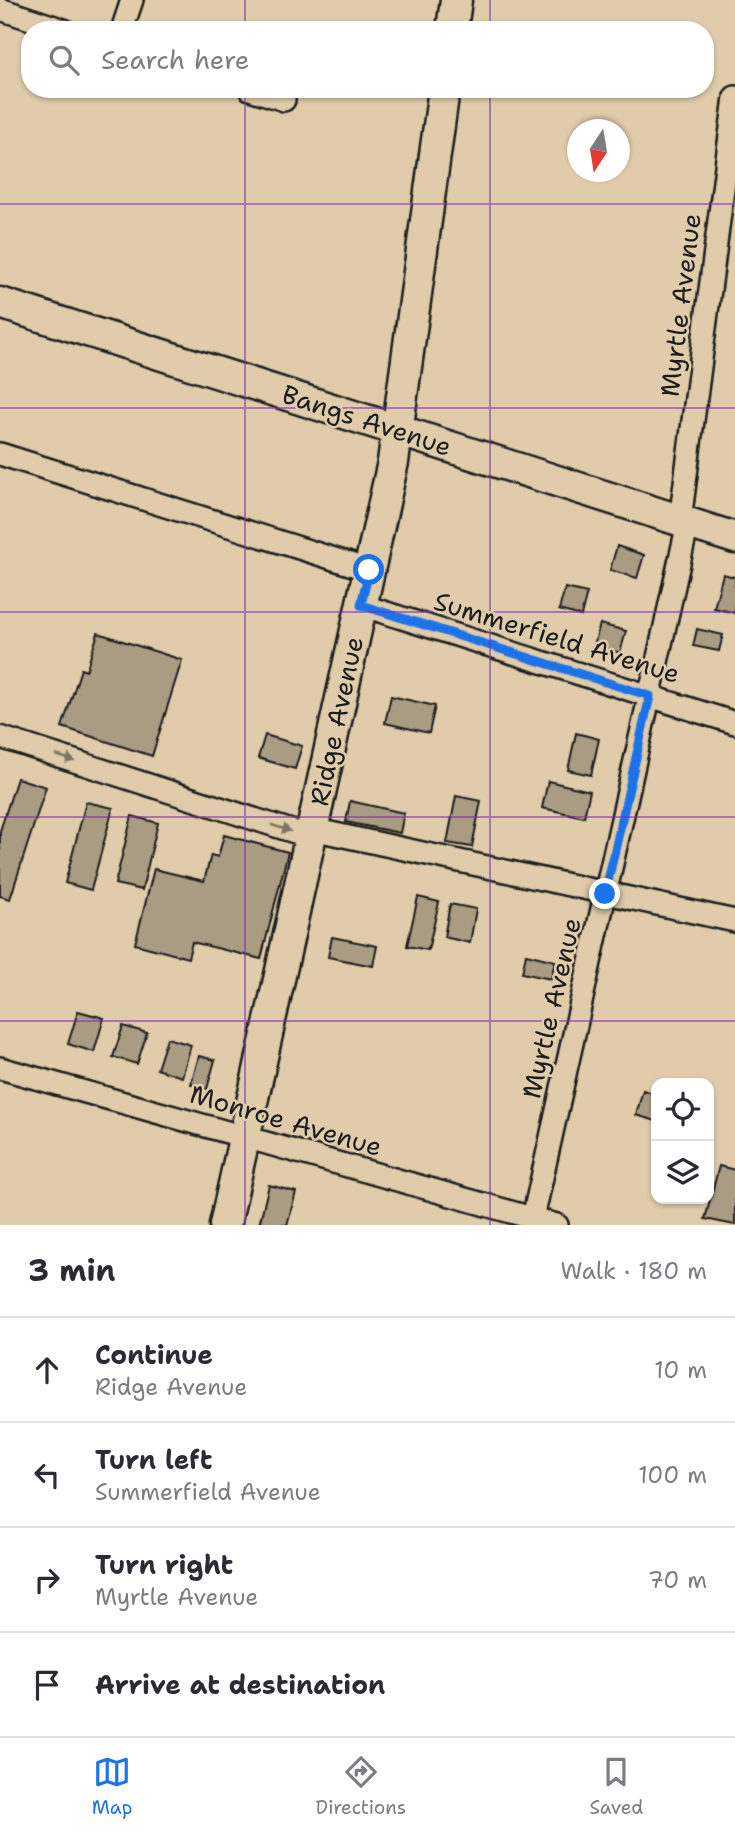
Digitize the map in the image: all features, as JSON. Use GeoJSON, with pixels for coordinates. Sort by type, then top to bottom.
{"type":"FeatureCollection","features":[{"type":"Feature","properties":{"kind":"street"},"geometry":{"type":"LineString","coordinates":[[125,21],[132,0]]}},
{"type":"Feature","properties":{"kind":"street"},"geometry":{"type":"LineString","coordinates":[[453,21],[456,0]]}},
{"type":"Feature","properties":{"kind":"street"},"geometry":{"type":"LineString","coordinates":[[0,9],[37,21]]}},
{"type":"Feature","properties":{"kind":"street","name":"Myrtle Avenue"},"geometry":{"type":"LineString","coordinates":[[533,1218],[650,696],[684,522],[735,97]]}},
{"type":"Feature","properties":{"kind":"street"},"geometry":{"type":"LineString","coordinates":[[278,98],[284,100]]}},
{"type":"Feature","properties":{"kind":"street","name":"Ridge Avenue"},"geometry":{"type":"LineString","coordinates":[[225,1225],[398,430],[443,98]]}},
{"type":"Feature","properties":{"kind":"street","name":"Bangs Avenue"},"geometry":{"type":"LineString","coordinates":[[0,303],[735,538]]}},
{"type":"Feature","properties":{"kind":"street"},"geometry":{"type":"LineString","coordinates":[[0,454],[369,570]]}},
{"type":"Feature","properties":{"kind":"street","name":"Summerfield Avenue"},"geometry":{"type":"LineString","coordinates":[[361,605],[735,723]]}},
{"type":"Feature","properties":{"kind":"street"},"geometry":{"type":"LineString","coordinates":[[0,737],[311,833],[735,921]]}},
{"type":"Feature","properties":{"kind":"street","name":"Monroe Avenue"},"geometry":{"type":"LineString","coordinates":[[0,1068],[557,1225]]}},
{"type":"Feature","properties":{"kind":"building"},"geometry":{"type":"Polygon","coordinates":[[[617,546],[644,555],[637,578],[610,570],[617,546]]]}},
{"type":"Feature","properties":{"kind":"building"},"geometry":{"type":"Polygon","coordinates":[[[723,574],[735,577],[735,613],[714,608],[723,574]]]}},
{"type":"Feature","properties":{"kind":"building"},"geometry":{"type":"Polygon","coordinates":[[[565,588],[587,593],[581,616],[559,610],[565,588]]]}},
{"type":"Feature","properties":{"kind":"building"},"geometry":{"type":"Polygon","coordinates":[[[600,624],[626,631],[620,653],[594,645],[600,624]]]}},
{"type":"Feature","properties":{"kind":"building"},"geometry":{"type":"Polygon","coordinates":[[[697,629],[723,635],[719,651],[693,646],[697,629]]]}},
{"type":"Feature","properties":{"kind":"building"},"geometry":{"type":"Polygon","coordinates":[[[98,633],[182,660],[152,756],[62,727],[81,669],[86,671],[98,633]]]}},
{"type":"Feature","properties":{"kind":"building"},"geometry":{"type":"Polygon","coordinates":[[[391,696],[435,706],[429,733],[385,723],[391,696]]]}},
{"type":"Feature","properties":{"kind":"building"},"geometry":{"type":"Polygon","coordinates":[[[576,733],[599,739],[591,775],[568,770],[576,733]]]}},
{"type":"Feature","properties":{"kind":"building"},"geometry":{"type":"Polygon","coordinates":[[[265,735],[302,746],[295,769],[258,758],[265,735]]]}},
{"type":"Feature","properties":{"kind":"building"},"geometry":{"type":"Polygon","coordinates":[[[17,778],[46,787],[10,899],[0,896],[0,831],[17,778]]]}},
{"type":"Feature","properties":{"kind":"building"},"geometry":{"type":"Polygon","coordinates":[[[548,781],[590,791],[584,817],[542,808],[548,781]]]}},
{"type":"Feature","properties":{"kind":"building"},"geometry":{"type":"Polygon","coordinates":[[[456,796],[481,801],[472,847],[447,843],[456,796]]]}},
{"type":"Feature","properties":{"kind":"building"},"geometry":{"type":"Polygon","coordinates":[[[350,801],[404,813],[400,833],[346,822],[350,801]]]}},
{"type":"Feature","properties":{"kind":"building"},"geometry":{"type":"Polygon","coordinates":[[[86,802],[113,808],[91,890],[65,883],[86,802]]]}},
{"type":"Feature","properties":{"kind":"building"},"geometry":{"type":"Polygon","coordinates":[[[132,816],[158,823],[142,890],[115,884],[132,816]]]}},
{"type":"Feature","properties":{"kind":"building"},"geometry":{"type":"Polygon","coordinates":[[[224,835],[288,852],[261,959],[192,942],[188,958],[135,944],[154,869],[204,881],[211,855],[218,857],[224,835]]]}},
{"type":"Feature","properties":{"kind":"building"},"geometry":{"type":"Polygon","coordinates":[[[418,897],[439,902],[428,950],[407,946],[418,897]]]}},
{"type":"Feature","properties":{"kind":"building"},"geometry":{"type":"Polygon","coordinates":[[[450,904],[476,909],[470,943],[444,937],[450,904]]]}},
{"type":"Feature","properties":{"kind":"building"},"geometry":{"type":"Polygon","coordinates":[[[332,937],[377,946],[373,966],[328,957],[332,937]]]}},
{"type":"Feature","properties":{"kind":"building"},"geometry":{"type":"Polygon","coordinates":[[[526,954],[555,961],[551,979],[522,973],[526,954]]]}},
{"type":"Feature","properties":{"kind":"building"},"geometry":{"type":"Polygon","coordinates":[[[78,1011],[104,1018],[94,1052],[68,1044],[78,1011]]]}},
{"type":"Feature","properties":{"kind":"building"},"geometry":{"type":"Polygon","coordinates":[[[123,1026],[147,1033],[137,1064],[113,1057],[123,1026]]]}},
{"type":"Feature","properties":{"kind":"building"},"geometry":{"type":"Polygon","coordinates":[[[167,1038],[191,1045],[182,1077],[157,1069],[167,1038]]]}},
{"type":"Feature","properties":{"kind":"building"},"geometry":{"type":"Polygon","coordinates":[[[199,1056],[215,1060],[207,1089],[191,1084],[199,1056]]]}},
{"type":"Feature","properties":{"kind":"building"},"geometry":{"type":"Polygon","coordinates":[[[643,1090],[651,1092],[651,1120],[636,1115],[643,1090]]]}},
{"type":"Feature","properties":{"kind":"building"},"geometry":{"type":"Polygon","coordinates":[[[719,1166],[735,1170],[735,1225],[705,1219],[709,1204],[714,1204],[714,1185],[719,1166]]]}},
{"type":"Feature","properties":{"kind":"building"},"geometry":{"type":"Polygon","coordinates":[[[269,1185],[296,1192],[287,1225],[259,1225],[269,1185]]]}},
{"type":"Feature","properties":{"kind":"route"},"geometry":{"type":"LineString","coordinates":[[369,570],[361,605],[650,696],[605,894]]}}]}
